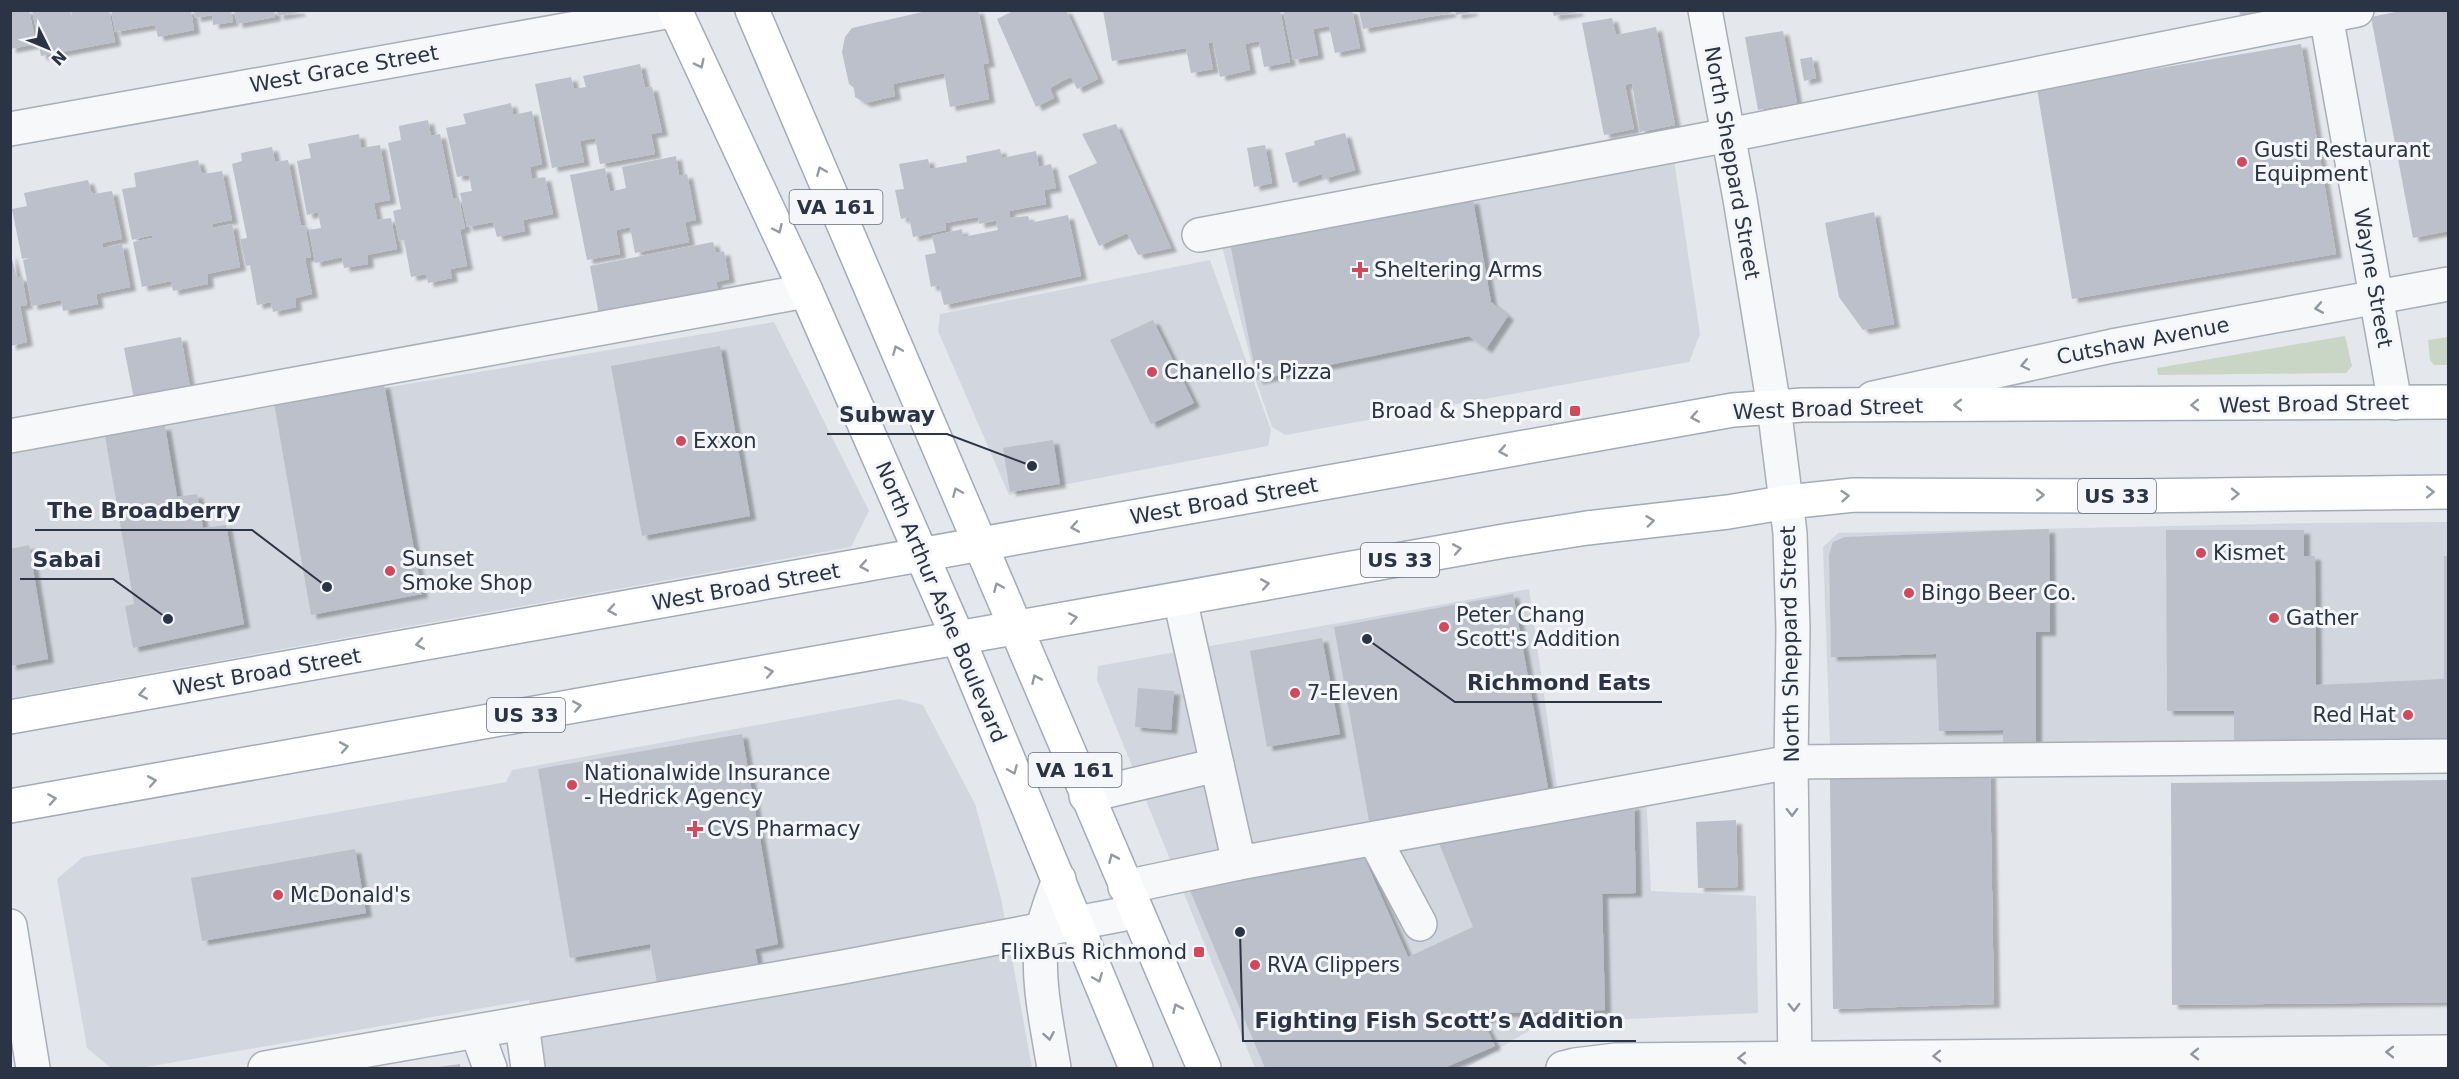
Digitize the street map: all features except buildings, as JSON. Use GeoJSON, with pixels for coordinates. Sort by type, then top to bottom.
{"type":"FeatureCollection","features":[{"type":"Feature","properties":{"kind":"main road","name":"VA 161"},"geometry":{"type":"LineString","coordinates":[[752,10],[1130,899],[1194,1066]]}},
{"type":"Feature","properties":{"kind":"main road","name":"North Arthur Ashe Boulevard"},"geometry":{"type":"LineString","coordinates":[[675,11],[806,291],[958,638],[1136,1068]]}},
{"type":"Feature","properties":{"kind":"main road","name":"West Broad Street"},"geometry":{"type":"LineString","coordinates":[[10,717],[980,546],[1732,410],[1839,405],[2448,402]]}},
{"type":"Feature","properties":{"kind":"main road","name":"US 33"},"geometry":{"type":"LineString","coordinates":[[10,806],[1504,541],[1587,528],[1728,512],[1787,502],[1854,495],[2132,496],[2448,492]]}},
{"type":"Feature","properties":{"kind":"street","name":"North Sheppard Street"},"geometry":{"type":"LineString","coordinates":[[1705,10],[1729,135],[1774,407],[1787,502],[1793,629],[1791,762],[1794,1063]]}},
{"type":"Feature","properties":{"kind":"street","name":"West Grace Street"},"geometry":{"type":"LineString","coordinates":[[10,129],[675,11]]}},
{"type":"Feature","properties":{"kind":"street"},"geometry":{"type":"LineString","coordinates":[[1199,235],[1729,135],[2336,13]]}},
{"type":"Feature","properties":{"kind":"street","name":"Wayne Street"},"geometry":{"type":"LineString","coordinates":[[2336,13],[2377,298],[2395,403]]}},
{"type":"Feature","properties":{"kind":"street","name":"Cutshaw Avenue"},"geometry":{"type":"LineString","coordinates":[[1839,405],[2112,346],[2448,284]]}},
{"type":"Feature","properties":{"kind":"street"},"geometry":{"type":"LineString","coordinates":[[10,436],[806,291]]}},
{"type":"Feature","properties":{"kind":"street"},"geometry":{"type":"LineString","coordinates":[[1180,599],[1239,863]]}},
{"type":"Feature","properties":{"kind":"street"},"geometry":{"type":"LineString","coordinates":[[265,1068],[1042,931],[1076,924],[1130,899],[1239,863],[1375,840],[1791,762],[2448,756]]}},
{"type":"Feature","properties":{"kind":"street"},"geometry":{"type":"LineString","coordinates":[[1086,796],[1217,765]]}},
{"type":"Feature","properties":{"kind":"street"},"geometry":{"type":"LineString","coordinates":[[1375,840],[1420,924]]}},
{"type":"Feature","properties":{"kind":"street"},"geometry":{"type":"LineString","coordinates":[[1054,1068],[1043,1003],[1040,966],[1042,931],[1059,879]]}},
{"type":"Feature","properties":{"kind":"street"},"geometry":{"type":"LineString","coordinates":[[10,926],[33,1068]]}},
{"type":"Feature","properties":{"kind":"street"},"geometry":{"type":"LineString","coordinates":[[522,1024],[528,1068]]}},
{"type":"Feature","properties":{"kind":"street"},"geometry":{"type":"LineString","coordinates":[[477,1032],[490,1068]]}},
{"type":"Feature","properties":{"kind":"street"},"geometry":{"type":"LineString","coordinates":[[1563,1068],[1616,1060],[1794,1063],[1984,1062],[2448,1052]]}},
{"type":"Feature","properties":{"kind":"shaded area"},"geometry":{"type":"Polygon","coordinates":[[[1674,160],[1700,334],[1689,362],[1285,435],[1272,427],[1257,384],[1221,242],[1674,160]]]}},
{"type":"Feature","properties":{"kind":"shaded area"},"geometry":{"type":"Polygon","coordinates":[[[1210,260],[1271,430],[1268,446],[1009,495],[938,331],[940,314],[1210,260]]]}},
{"type":"Feature","properties":{"kind":"shaded area"},"geometry":{"type":"Polygon","coordinates":[[[774,322],[869,511],[851,547],[11,698],[11,451],[774,322]]]}},
{"type":"Feature","properties":{"kind":"shaded area"},"geometry":{"type":"Polygon","coordinates":[[[2448,522],[2448,744],[1835,747],[1830,744],[1823,547],[1838,533],[2448,522]]]}},
{"type":"Feature","properties":{"kind":"shaded area"},"geometry":{"type":"Polygon","coordinates":[[[1529,589],[1557,787],[1645,774],[1651,891],[1756,896],[1758,1013],[1542,1023],[1466,1068],[1255,1068],[1097,680],[1098,666],[1529,589]]]}},
{"type":"Feature","properties":{"kind":"shaded area"},"geometry":{"type":"Polygon","coordinates":[[[899,699],[923,705],[975,804],[1001,898],[1032,1068],[537,1068],[529,1000],[141,1068],[111,1068],[87,1048],[57,879],[83,857],[506,782],[512,770],[899,699]]]}},
{"type":"Feature","properties":{"kind":"green space"},"geometry":{"type":"Polygon","coordinates":[[[2345,336],[2352,366],[2346,373],[2158,375],[2157,368],[2345,336]]]}},
{"type":"Feature","properties":{"kind":"green space"},"geometry":{"type":"Polygon","coordinates":[[[2448,337],[2448,365],[2434,365],[2430,360],[2428,340],[2448,337]]]}},
{"type":"Feature","properties":{"kind":"place","name":"Gusti Restaurant Equipment"},"geometry":{"type":"Point","coordinates":[2242,162]}},
{"type":"Feature","properties":{"kind":"place","name":"Sheltering Arms"},"geometry":{"type":"Point","coordinates":[1360,270]}},
{"type":"Feature","properties":{"kind":"place","name":"Chanello's Pizza"},"geometry":{"type":"Point","coordinates":[1152,372]}},
{"type":"Feature","properties":{"kind":"place","name":"Broad & Sheppard"},"geometry":{"type":"Point","coordinates":[1575,411]}},
{"type":"Feature","properties":{"kind":"place","name":"Exxon"},"geometry":{"type":"Point","coordinates":[681,441]}},
{"type":"Feature","properties":{"kind":"place","name":"Subway"},"geometry":{"type":"Point","coordinates":[1032,466]}},
{"type":"Feature","properties":{"kind":"place","name":"Kismet"},"geometry":{"type":"Point","coordinates":[2201,553]}},
{"type":"Feature","properties":{"kind":"place","name":"Sunset Smoke Shop"},"geometry":{"type":"Point","coordinates":[390,571]}},
{"type":"Feature","properties":{"kind":"place","name":"The Broadberry"},"geometry":{"type":"Point","coordinates":[327,587]}},
{"type":"Feature","properties":{"kind":"place","name":"Bingo Beer Co."},"geometry":{"type":"Point","coordinates":[1909,593]}},
{"type":"Feature","properties":{"kind":"place","name":"Gather"},"geometry":{"type":"Point","coordinates":[2274,618]}},
{"type":"Feature","properties":{"kind":"place","name":"Sabai"},"geometry":{"type":"Point","coordinates":[168,619]}},
{"type":"Feature","properties":{"kind":"place","name":"Peter Chang Scott's Addition"},"geometry":{"type":"Point","coordinates":[1444,627]}},
{"type":"Feature","properties":{"kind":"place","name":"Richmond Eats"},"geometry":{"type":"Point","coordinates":[1367,639]}},
{"type":"Feature","properties":{"kind":"place","name":"7-Eleven"},"geometry":{"type":"Point","coordinates":[1295,693]}},
{"type":"Feature","properties":{"kind":"place","name":"Red Hat"},"geometry":{"type":"Point","coordinates":[2408,715]}},
{"type":"Feature","properties":{"kind":"place","name":"Nationalwide Insurance - Hedrick Agency"},"geometry":{"type":"Point","coordinates":[572,785]}},
{"type":"Feature","properties":{"kind":"place","name":"CVS Pharmacy"},"geometry":{"type":"Point","coordinates":[695,829]}},
{"type":"Feature","properties":{"kind":"place","name":"McDonald's"},"geometry":{"type":"Point","coordinates":[278,895]}},
{"type":"Feature","properties":{"kind":"place","name":"Fighting Fish Scott’s Addition"},"geometry":{"type":"Point","coordinates":[1240,932]}},
{"type":"Feature","properties":{"kind":"place","name":"FlixBus Richmond"},"geometry":{"type":"Point","coordinates":[1199,952]}},
{"type":"Feature","properties":{"kind":"place","name":"RVA Clippers"},"geometry":{"type":"Point","coordinates":[1255,965]}}]}
